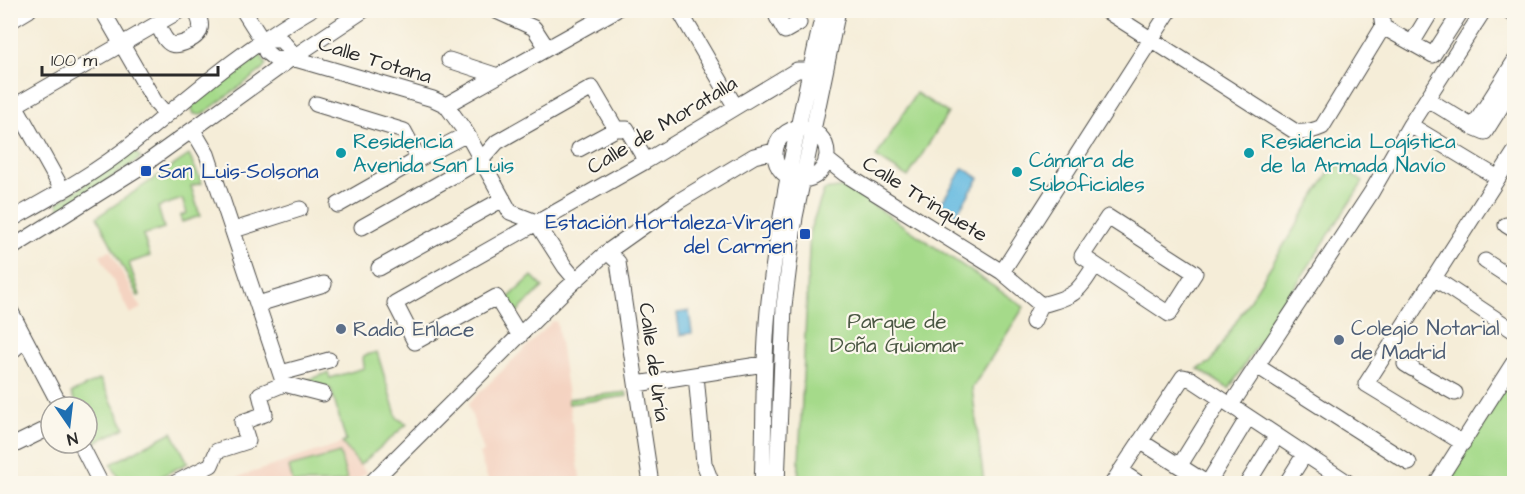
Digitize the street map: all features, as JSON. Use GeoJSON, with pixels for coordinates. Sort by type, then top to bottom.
{"type":"FeatureCollection","features":[{"type":"Feature","properties":{"kind":"street"},"geometry":{"type":"LineString","coordinates":[[14,19],[29,10]]}},
{"type":"Feature","properties":{"kind":"street"},"geometry":{"type":"LineString","coordinates":[[102,10],[155,102],[166,114]]}},
{"type":"Feature","properties":{"kind":"street"},"geometry":{"type":"LineString","coordinates":[[63,191],[12,106],[181,10]]}},
{"type":"Feature","properties":{"kind":"street"},"geometry":{"type":"LineString","coordinates":[[157,24],[166,40],[172,44],[179,44],[198,34],[201,28],[195,10]]}},
{"type":"Feature","properties":{"kind":"street"},"geometry":{"type":"LineString","coordinates":[[243,10],[262,40]]}},
{"type":"Feature","properties":{"kind":"street"},"geometry":{"type":"LineString","coordinates":[[10,220],[94,171],[262,40],[310,10]]}},
{"type":"Feature","properties":{"kind":"street"},"geometry":{"type":"LineString","coordinates":[[10,249],[142,166],[292,58],[364,10]]}},
{"type":"Feature","properties":{"kind":"street"},"geometry":{"type":"LineString","coordinates":[[494,10],[534,28],[547,48]]}},
{"type":"Feature","properties":{"kind":"street"},"geometry":{"type":"LineString","coordinates":[[576,280],[536,222],[510,212],[467,134],[446,105],[616,10]]}},
{"type":"Feature","properties":{"kind":"street"},"geometry":{"type":"LineString","coordinates":[[679,10],[735,106]]}},
{"type":"Feature","properties":{"kind":"street"},"geometry":{"type":"LineString","coordinates":[[787,10],[777,17],[785,32],[799,23]]}},
{"type":"Feature","properties":{"kind":"street"},"geometry":{"type":"LineString","coordinates":[[806,129],[811,70],[824,10]]}},
{"type":"Feature","properties":{"kind":"street"},"geometry":{"type":"LineString","coordinates":[[762,483],[764,364],[769,302],[806,129],[838,10]]}},
{"type":"Feature","properties":{"kind":"street"},"geometry":{"type":"LineString","coordinates":[[1105,10],[1296,132],[1302,133],[1322,127],[1383,27],[1378,10]]}},
{"type":"Feature","properties":{"kind":"street"},"geometry":{"type":"LineString","coordinates":[[1002,272],[1170,10]]}},
{"type":"Feature","properties":{"kind":"street"},"geometry":{"type":"LineString","coordinates":[[1412,43],[1432,10]]}},
{"type":"Feature","properties":{"kind":"street"},"geometry":{"type":"LineString","coordinates":[[1383,27],[1433,55],[1462,10]]}},
{"type":"Feature","properties":{"kind":"street"},"geometry":{"type":"LineString","coordinates":[[1180,465],[1226,402],[1257,366],[1371,193],[1410,125],[1484,10]]}},
{"type":"Feature","properties":{"kind":"street"},"geometry":{"type":"LineString","coordinates":[[1508,10],[1515,15]]}},
{"type":"Feature","properties":{"kind":"street","name":"Calle Totana"},"geometry":{"type":"LineString","coordinates":[[262,40],[266,52],[276,60],[292,58],[433,99],[446,105]]}},
{"type":"Feature","properties":{"kind":"street"},"geometry":{"type":"LineString","coordinates":[[449,60],[498,76]]}},
{"type":"Feature","properties":{"kind":"street"},"geometry":{"type":"LineString","coordinates":[[1473,128],[1515,62]]}},
{"type":"Feature","properties":{"kind":"street","name":"Calle de Moratalla"},"geometry":{"type":"LineString","coordinates":[[520,336],[496,297],[415,342],[394,303],[646,161],[796,70],[811,70]]}},
{"type":"Feature","properties":{"kind":"street"},"geometry":{"type":"LineString","coordinates":[[1427,99],[1473,128],[1485,132],[1515,86]]}},
{"type":"Feature","properties":{"kind":"street"},"geometry":{"type":"LineString","coordinates":[[362,227],[481,160],[497,142],[592,88],[616,129]]}},
{"type":"Feature","properties":{"kind":"street"},"geometry":{"type":"LineString","coordinates":[[315,104],[404,131],[419,159]]}},
{"type":"Feature","properties":{"kind":"street"},"geometry":{"type":"LineString","coordinates":[[1410,125],[1505,177]]}},
{"type":"Feature","properties":{"kind":"street"},"geometry":{"type":"LineString","coordinates":[[579,148],[616,129],[627,129],[646,161]]}},
{"type":"Feature","properties":{"kind":"street"},"geometry":{"type":"LineString","coordinates":[[806,129],[824,142],[826,159],[818,173],[796,178],[777,166],[774,151],[782,135],[806,129]]}},
{"type":"Feature","properties":{"kind":"street"},"geometry":{"type":"LineString","coordinates":[[193,130],[207,154],[282,379]]}},
{"type":"Feature","properties":{"kind":"street"},"geometry":{"type":"LineString","coordinates":[[338,205],[467,134]]}},
{"type":"Feature","properties":{"kind":"street"},"geometry":{"type":"LineString","coordinates":[[370,483],[576,280],[608,252],[679,201],[754,156],[774,151]]}},
{"type":"Feature","properties":{"kind":"street"},"geometry":{"type":"LineString","coordinates":[[1463,443],[1366,384],[1434,278],[1505,177],[1515,153]]}},
{"type":"Feature","properties":{"kind":"street","name":"Calle Trinquete"},"geometry":{"type":"LineString","coordinates":[[826,159],[845,174],[1002,272],[1041,305]]}},
{"type":"Feature","properties":{"kind":"street"},"geometry":{"type":"LineString","coordinates":[[777,483],[784,306],[795,217],[796,178]]}},
{"type":"Feature","properties":{"kind":"street"},"geometry":{"type":"LineString","coordinates":[[379,268],[503,199]]}},
{"type":"Feature","properties":{"kind":"street"},"geometry":{"type":"LineString","coordinates":[[234,230],[300,209]]}},
{"type":"Feature","properties":{"kind":"street"},"geometry":{"type":"LineString","coordinates":[[1108,217],[1195,273],[1169,314],[1095,265],[1082,256],[1108,217]]}},
{"type":"Feature","properties":{"kind":"street","name":"Calle de Uría"},"geometry":{"type":"LineString","coordinates":[[608,252],[618,262],[651,483]]}},
{"type":"Feature","properties":{"kind":"street"},"geometry":{"type":"LineString","coordinates":[[1485,261],[1515,279]]}},
{"type":"Feature","properties":{"kind":"street"},"geometry":{"type":"LineString","coordinates":[[1033,322],[1041,305],[1060,300],[1080,289],[1095,265]]}},
{"type":"Feature","properties":{"kind":"street"},"geometry":{"type":"LineString","coordinates":[[1434,278],[1515,330]]}},
{"type":"Feature","properties":{"kind":"street"},"geometry":{"type":"LineString","coordinates":[[258,304],[324,284]]}},
{"type":"Feature","properties":{"kind":"street"},"geometry":{"type":"LineString","coordinates":[[10,310],[55,395]]}},
{"type":"Feature","properties":{"kind":"street"},"geometry":{"type":"LineString","coordinates":[[10,353],[26,339]]}},
{"type":"Feature","properties":{"kind":"street"},"geometry":{"type":"LineString","coordinates":[[173,483],[211,465],[217,452],[248,441],[242,422],[265,414],[260,394],[282,379],[329,360]]}},
{"type":"Feature","properties":{"kind":"street"},"geometry":{"type":"LineString","coordinates":[[1436,483],[1515,362]]}},
{"type":"Feature","properties":{"kind":"street"},"geometry":{"type":"LineString","coordinates":[[636,384],[764,364]]}},
{"type":"Feature","properties":{"kind":"street"},"geometry":{"type":"LineString","coordinates":[[1257,366],[1409,463]]}},
{"type":"Feature","properties":{"kind":"street"},"geometry":{"type":"LineString","coordinates":[[1412,369],[1455,393]]}},
{"type":"Feature","properties":{"kind":"street"},"geometry":{"type":"LineString","coordinates":[[696,375],[704,463],[712,483]]}},
{"type":"Feature","properties":{"kind":"street"},"geometry":{"type":"LineString","coordinates":[[1140,483],[1116,477],[1183,377],[1191,379],[1350,483]]}},
{"type":"Feature","properties":{"kind":"street"},"geometry":{"type":"LineString","coordinates":[[282,379],[323,394]]}},
{"type":"Feature","properties":{"kind":"street"},"geometry":{"type":"LineString","coordinates":[[1140,441],[1208,483],[1244,424]]}},
{"type":"Feature","properties":{"kind":"street"},"geometry":{"type":"LineString","coordinates":[[10,447],[39,433]]}},
{"type":"Feature","properties":{"kind":"street"},"geometry":{"type":"LineString","coordinates":[[1247,483],[1273,442]]}},
{"type":"Feature","properties":{"kind":"street"},"geometry":{"type":"LineString","coordinates":[[86,455],[101,483]]}},
{"type":"Feature","properties":{"kind":"street"},"geometry":{"type":"LineString","coordinates":[[1286,483],[1301,460]]}},
{"type":"Feature","properties":{"kind":"shaded area"},"geometry":{"type":"Polygon","coordinates":[[[110,250],[141,308],[130,314],[100,255],[110,250]]]}},
{"type":"Feature","properties":{"kind":"shaded area"},"geometry":{"type":"Polygon","coordinates":[[[553,321],[557,322],[581,483],[489,483],[479,454],[484,452],[468,404],[553,321]]]}},
{"type":"Feature","properties":{"kind":"shaded area"},"geometry":{"type":"Polygon","coordinates":[[[342,443],[367,473],[352,483],[220,483],[342,443]]]}},
{"type":"Feature","properties":{"kind":"green space"},"geometry":{"type":"Polygon","coordinates":[[[261,55],[266,65],[262,70],[201,115],[194,114],[192,102],[252,56],[261,55]]]}},
{"type":"Feature","properties":{"kind":"green space"},"geometry":{"type":"Polygon","coordinates":[[[916,93],[948,113],[908,177],[876,157],[916,93]]]}},
{"type":"Feature","properties":{"kind":"green space"},"geometry":{"type":"Polygon","coordinates":[[[133,149],[141,158],[61,211],[57,203],[133,149]]]}},
{"type":"Feature","properties":{"kind":"green space"},"geometry":{"type":"Polygon","coordinates":[[[189,155],[202,183],[191,186],[200,216],[182,222],[180,216],[187,213],[182,199],[158,207],[164,228],[143,235],[150,256],[129,263],[140,295],[138,296],[97,217],[189,155]]]}},
{"type":"Feature","properties":{"kind":"green space"},"geometry":{"type":"Polygon","coordinates":[[[1335,163],[1363,182],[1229,389],[1198,369],[1211,362],[1335,163]]]}},
{"type":"Feature","properties":{"kind":"green space","name":"Parque de Doña Guiomar"},"geometry":{"type":"Polygon","coordinates":[[[846,187],[1024,307],[972,388],[984,483],[798,483],[810,230],[824,190],[846,187]]]}},
{"type":"Feature","properties":{"kind":"green space"},"geometry":{"type":"Polygon","coordinates":[[[532,276],[543,287],[517,312],[505,301],[532,276]]]}},
{"type":"Feature","properties":{"kind":"green space"},"geometry":{"type":"Polygon","coordinates":[[[377,352],[397,418],[407,424],[360,465],[342,443],[346,441],[331,389],[306,380],[328,373],[330,378],[364,368],[363,356],[377,352]]]}},
{"type":"Feature","properties":{"kind":"green space"},"geometry":{"type":"Polygon","coordinates":[[[1514,367],[1514,479],[1512,483],[1441,484],[1514,367]]]}},
{"type":"Feature","properties":{"kind":"green space"},"geometry":{"type":"Polygon","coordinates":[[[100,379],[125,428],[99,441],[99,395],[72,395],[71,393],[100,379]]]}},
{"type":"Feature","properties":{"kind":"green space"},"geometry":{"type":"Polygon","coordinates":[[[626,392],[627,396],[569,404],[568,399],[626,392]]]}},
{"type":"Feature","properties":{"kind":"green space"},"geometry":{"type":"Polygon","coordinates":[[[172,432],[188,463],[148,483],[122,483],[111,464],[172,432]]]}},
{"type":"Feature","properties":{"kind":"green space"},"geometry":{"type":"Polygon","coordinates":[[[340,453],[347,480],[334,483],[293,483],[289,467],[340,453]]]}},
{"type":"Feature","properties":{"kind":"water"},"geometry":{"type":"Polygon","coordinates":[[[963,168],[979,178],[956,215],[940,205],[963,168]]]}},
{"type":"Feature","properties":{"kind":"water"},"geometry":{"type":"Polygon","coordinates":[[[689,311],[692,333],[680,335],[677,313],[689,311]]]}},
{"type":"Feature","properties":{"kind":"place","name":"Residencia Avenida San Luis"},"geometry":{"type":"Point","coordinates":[341,153]}},
{"type":"Feature","properties":{"kind":"place","name":"Residencia Logística de la Armada Navío"},"geometry":{"type":"Point","coordinates":[1249,153]}},
{"type":"Feature","properties":{"kind":"place","name":"San Luis-Solsona"},"geometry":{"type":"Point","coordinates":[146,171]}},
{"type":"Feature","properties":{"kind":"place","name":"Cámara de Suboficiales"},"geometry":{"type":"Point","coordinates":[1017,172]}},
{"type":"Feature","properties":{"kind":"place","name":"Estación Hortaleza-Virgen del Carmen"},"geometry":{"type":"Point","coordinates":[805,234]}},
{"type":"Feature","properties":{"kind":"place","name":"Radio Enlace"},"geometry":{"type":"Point","coordinates":[341,329]}},
{"type":"Feature","properties":{"kind":"place","name":"Colegio Notarial de Madrid"},"geometry":{"type":"Point","coordinates":[1339,340]}}]}
